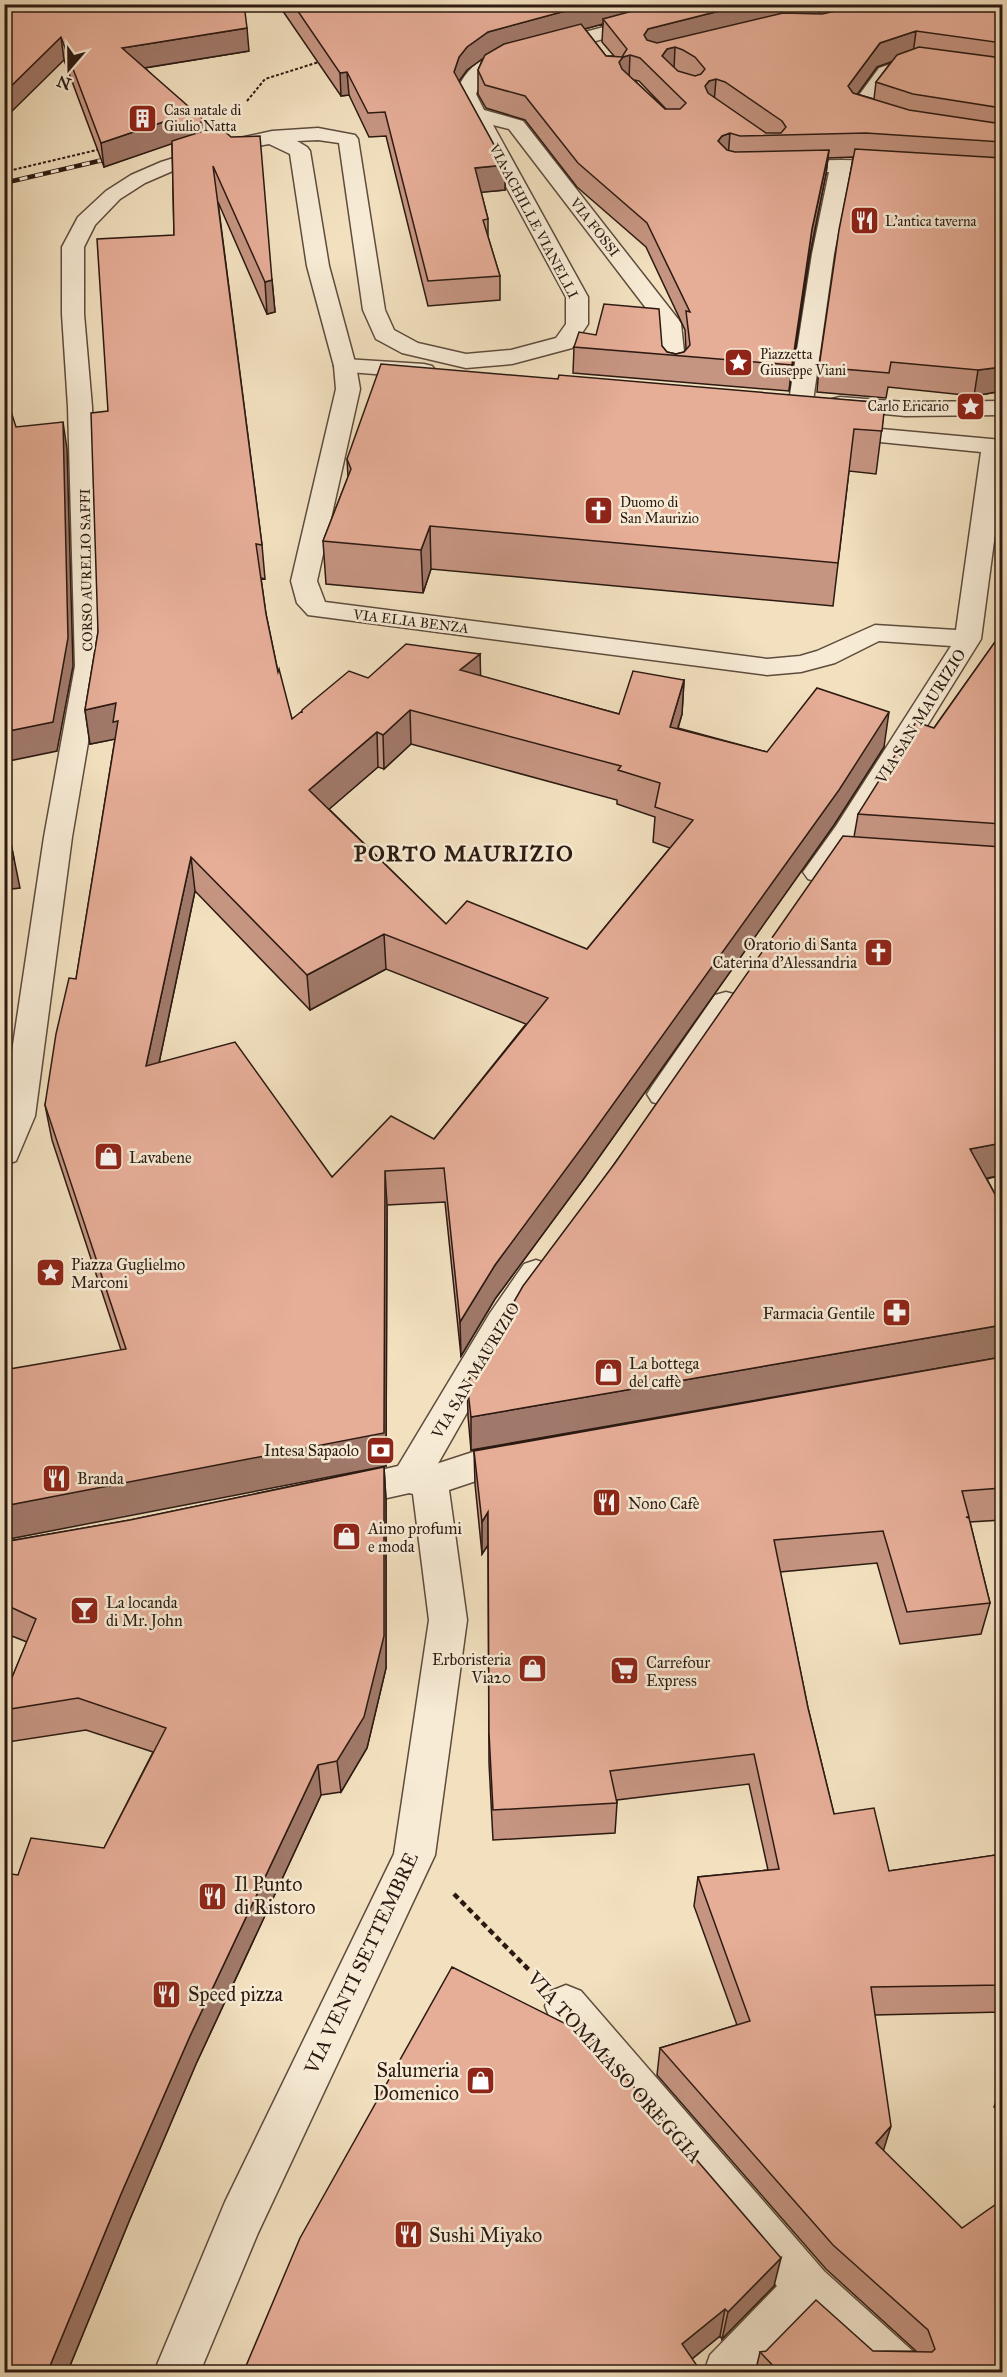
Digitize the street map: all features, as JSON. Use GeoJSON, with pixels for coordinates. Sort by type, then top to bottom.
{"type":"FeatureCollection","features":[{"type":"Feature","properties":{"kind":"street","name":"VIA ACHILLE VIANELLI"},"geometry":{"type":"LineString","coordinates":[[272,137],[318,134],[348,140],[374,310],[384,333],[410,348],[466,361],[512,357],[564,343],[577,324],[577,297],[466,94],[471,78],[478,69],[495,61],[716,4]]}},
{"type":"Feature","properties":{"kind":"street"},"geometry":{"type":"LineString","coordinates":[[586,38],[602,57]]}},
{"type":"Feature","properties":{"kind":"street"},"geometry":{"type":"LineString","coordinates":[[907,126],[858,110],[886,72],[914,62],[1002,74]]}},
{"type":"Feature","properties":{"kind":"street","name":"VIA FOSSI"},"geometry":{"type":"LineString","coordinates":[[478,114],[516,125],[675,340],[671,384]]}},
{"type":"Feature","properties":{"kind":"street","name":"VIA ELIA BENZA"},"geometry":{"type":"LineString","coordinates":[[272,137],[300,152],[318,266],[355,382],[304,581],[310,603],[317,609],[767,667],[801,664],[826,657],[875,633],[968,639]]}},
{"type":"Feature","properties":{"kind":"street","name":"CORSO AURELIO SAFFI"},"geometry":{"type":"LineString","coordinates":[[4,1153],[19,1116],[58,837],[88,666],[82,441],[73,314],[73,247],[86,222],[113,195],[138,179],[168,166],[272,137]]}},
{"type":"Feature","properties":{"kind":"street"},"geometry":{"type":"LineString","coordinates":[[758,168],[863,165],[921,169]]}},
{"type":"Feature","properties":{"kind":"street"},"geometry":{"type":"LineString","coordinates":[[841,166],[821,256],[819,292],[799,376],[790,400],[905,410],[1002,408]]}},
{"type":"Feature","properties":{"kind":"street"},"geometry":{"type":"LineString","coordinates":[[355,382],[524,378]]}},
{"type":"Feature","properties":{"kind":"street"},"geometry":{"type":"LineString","coordinates":[[814,430],[998,447],[992,469],[968,639]]}},
{"type":"Feature","properties":{"kind":"street","name":"VIA SAN MAURIZIO"},"geometry":{"type":"LineString","coordinates":[[801,897],[848,832],[968,639]]}},
{"type":"Feature","properties":{"kind":"street"},"geometry":{"type":"LineString","coordinates":[[828,858],[861,860]]}},
{"type":"Feature","properties":{"kind":"street"},"geometry":{"type":"LineString","coordinates":[[646,1119],[740,984]]}},
{"type":"Feature","properties":{"kind":"street","name":"VIA SAN MAURIZIO"},"geometry":{"type":"LineString","coordinates":[[420,1480],[509,1310],[551,1253]]}},
{"type":"Feature","properties":{"kind":"street"},"geometry":{"type":"LineString","coordinates":[[307,1500],[420,1480],[479,1465],[549,1453]]}},
{"type":"Feature","properties":{"kind":"street","name":"VIA VENTI SETTEMBRE"},"geometry":{"type":"LineString","coordinates":[[177,2373],[241,2217],[414,1855],[448,1620],[420,1480]]}},
{"type":"Feature","properties":{"kind":"street","name":"VIA TOMMASO OREGGIA"},"geometry":{"type":"LineString","coordinates":[[566,2006],[808,2287],[900,2373]]}},
{"type":"Feature","properties":{"kind":"street"},"geometry":{"type":"LineString","coordinates":[[727,2373],[808,2287]]}},
{"type":"Feature","properties":{"kind":"path"},"geometry":{"type":"LineString","coordinates":[[245,103],[265,79],[325,60]]}},
{"type":"Feature","properties":{"kind":"path","name":"VIA TOMMASO OREGGIA"},"geometry":{"type":"LineString","coordinates":[[414,1855],[566,2006]]}},
{"type":"Feature","properties":{"kind":"building"},"geometry":{"type":"Polygon","coordinates":[[[29,4],[244,4],[247,28],[122,48],[204,120],[207,120],[173,132],[172,119],[101,143],[61,37],[4,93],[4,11],[29,4]]]}},
{"type":"Feature","properties":{"kind":"building"},"geometry":{"type":"Polygon","coordinates":[[[293,4],[591,4],[488,32],[467,47],[459,57],[454,72],[505,165],[475,168],[488,219],[483,220],[500,276],[428,281],[385,112],[368,113],[347,72],[340,73],[293,4]]]}},
{"type":"Feature","properties":{"kind":"building"},"geometry":{"type":"Polygon","coordinates":[[[658,4],[747,4],[648,29],[644,35],[647,40],[657,43],[783,13],[822,14],[868,4],[1002,4],[1002,43],[916,31],[880,43],[848,86],[853,93],[909,110],[1002,124],[1002,142],[866,133],[740,136],[730,133],[722,136],[718,141],[727,150],[735,152],[829,150],[812,229],[792,365],[574,347],[579,332],[596,335],[604,304],[659,309],[662,346],[667,352],[676,354],[684,352],[690,345],[686,311],[690,312],[647,223],[578,163],[525,96],[485,85],[478,70],[485,55],[504,44],[581,24],[606,56],[622,57],[627,49],[603,19],[658,4]],[[675,47],[667,49],[662,56],[678,71],[695,76],[701,74],[705,69],[695,57],[675,47]],[[630,55],[623,57],[619,62],[622,69],[665,109],[680,109],[686,103],[640,58],[630,55]],[[716,79],[709,81],[705,86],[708,93],[766,133],[781,133],[786,127],[782,121],[725,82],[716,79]]]}},
{"type":"Feature","properties":{"kind":"building"},"geometry":{"type":"Polygon","coordinates":[[[919,47],[1002,58],[1002,108],[913,94],[876,82],[897,55],[919,47]]]}},
{"type":"Feature","properties":{"kind":"building"},"geometry":{"type":"Polygon","coordinates":[[[219,126],[231,137],[260,136],[272,280],[265,282],[213,166],[262,545],[256,544],[266,614],[278,672],[279,669],[292,719],[349,671],[368,678],[406,644],[480,654],[460,670],[619,714],[633,671],[684,680],[670,727],[767,752],[817,688],[889,712],[839,790],[495,1265],[460,1322],[444,1168],[385,1171],[384,1433],[4,1506],[4,1370],[126,1349],[45,1105],[56,1034],[69,978],[76,979],[118,721],[113,722],[116,703],[85,710],[98,632],[91,413],[108,411],[97,239],[174,235],[172,141],[219,126]],[[410,710],[383,735],[377,732],[309,790],[446,924],[467,901],[587,949],[693,820],[655,807],[660,783],[618,770],[621,766],[410,710]],[[191,857],[146,1066],[235,1042],[332,1177],[391,1116],[434,1139],[548,998],[384,934],[307,975],[191,857]]]}},
{"type":"Feature","properties":{"kind":"building"},"geometry":{"type":"Polygon","coordinates":[[[855,149],[1002,158],[1002,367],[978,370],[891,362],[889,373],[819,367],[839,230],[855,149]]]}},
{"type":"Feature","properties":{"kind":"building","name":"Duomo di San Maurizio"},"geometry":{"type":"Polygon","coordinates":[[[381,364],[558,379],[559,375],[885,403],[882,431],[854,429],[838,563],[430,526],[421,550],[323,541],[351,469],[347,459],[381,364]]]}},
{"type":"Feature","properties":{"kind":"building"},"geometry":{"type":"Polygon","coordinates":[[[4,390],[16,427],[63,422],[68,638],[53,722],[4,732],[4,390]]]}},
{"type":"Feature","properties":{"kind":"building"},"geometry":{"type":"Polygon","coordinates":[[[1002,632],[1002,824],[858,814],[916,722],[934,728],[1002,632]]]}},
{"type":"Feature","properties":{"kind":"building"},"geometry":{"type":"Polygon","coordinates":[[[4,809],[14,859],[4,861],[4,809]]]}},
{"type":"Feature","properties":{"kind":"building"},"geometry":{"type":"Polygon","coordinates":[[[843,836],[1002,847],[1002,1143],[970,1149],[1002,1207],[1002,1325],[471,1417],[467,1383],[523,1286],[615,1163],[843,836]]]}},
{"type":"Feature","properties":{"kind":"building"},"geometry":{"type":"Polygon","coordinates":[[[1002,1357],[1002,1488],[962,1491],[969,1517],[966,1517],[969,1518],[990,1603],[907,1612],[883,1531],[774,1540],[808,1708],[834,1814],[874,1808],[889,1871],[1002,1854],[1002,1985],[871,1987],[891,2126],[876,2143],[962,2228],[1002,2200],[1002,2373],[780,2373],[760,2352],[766,2351],[816,2300],[873,2351],[932,2352],[935,2349],[928,2330],[833,2245],[660,2048],[750,2021],[698,1877],[779,1869],[754,1754],[610,1771],[617,1803],[493,1810],[489,1733],[488,1512],[482,1522],[474,1451],[1002,1357]]]}},
{"type":"Feature","properties":{"kind":"building"},"geometry":{"type":"Polygon","coordinates":[[[384,1467],[384,1636],[364,1717],[337,1761],[318,1765],[190,2036],[121,2194],[47,2373],[4,2373],[4,1873],[18,1875],[31,1838],[104,1848],[166,1728],[78,1698],[4,1710],[4,1697],[36,1619],[4,1604],[4,1542],[130,1520],[384,1467]]]}},
{"type":"Feature","properties":{"kind":"building"},"geometry":{"type":"Polygon","coordinates":[[[452,1967],[590,2036],[781,2258],[728,2312],[725,2309],[682,2344],[702,2373],[243,2373],[300,2238],[452,1967]]]}},
{"type":"Feature","properties":{"kind":"railway"},"geometry":{"type":"LineString","coordinates":[[4,183],[103,160]]}},
{"type":"Feature","properties":{"kind":"place","name":"Casa natale di Giulio Natta"},"geometry":{"type":"Point","coordinates":[143,118]}},
{"type":"Feature","properties":{"kind":"place","name":"L'antica taverna"},"geometry":{"type":"Point","coordinates":[864,221]}},
{"type":"Feature","properties":{"kind":"place","name":"Piazzetta Giuseppe Viani"},"geometry":{"type":"Point","coordinates":[739,362]}},
{"type":"Feature","properties":{"kind":"place","name":"Carlo Ericario"},"geometry":{"type":"Point","coordinates":[970,406]}},
{"type":"Feature","properties":{"kind":"place","name":"Duomo di San Maurizio"},"geometry":{"type":"Point","coordinates":[599,510]}},
{"type":"Feature","properties":{"kind":"place","name":"Oratorio di Santa Caterina d'Alessandria"},"geometry":{"type":"Point","coordinates":[878,953]}},
{"type":"Feature","properties":{"kind":"place","name":"Lavabene"},"geometry":{"type":"Point","coordinates":[108,1157]}},
{"type":"Feature","properties":{"kind":"place","name":"Piazza Guglielmo Marconi"},"geometry":{"type":"Point","coordinates":[50,1273]}},
{"type":"Feature","properties":{"kind":"place","name":"Farmacia Gentile"},"geometry":{"type":"Point","coordinates":[896,1313]}},
{"type":"Feature","properties":{"kind":"place","name":"La bottega del caffè"},"geometry":{"type":"Point","coordinates":[608,1372]}},
{"type":"Feature","properties":{"kind":"place","name":"Intesa Sapaolo"},"geometry":{"type":"Point","coordinates":[380,1450]}},
{"type":"Feature","properties":{"kind":"place","name":"Branda"},"geometry":{"type":"Point","coordinates":[56,1478]}},
{"type":"Feature","properties":{"kind":"place","name":"Nono Cafè"},"geometry":{"type":"Point","coordinates":[607,1503]}},
{"type":"Feature","properties":{"kind":"place","name":"Aimo profumi e moda"},"geometry":{"type":"Point","coordinates":[347,1537]}},
{"type":"Feature","properties":{"kind":"place","name":"La locanda di Mr. John"},"geometry":{"type":"Point","coordinates":[85,1611]}},
{"type":"Feature","properties":{"kind":"place","name":"Erboristeria Via20"},"geometry":{"type":"Point","coordinates":[532,1668]}},
{"type":"Feature","properties":{"kind":"place","name":"Carrefour Express"},"geometry":{"type":"Point","coordinates":[625,1671]}},
{"type":"Feature","properties":{"kind":"place","name":"Il Punto di Ristoro"},"geometry":{"type":"Point","coordinates":[213,1896]}},
{"type":"Feature","properties":{"kind":"place","name":"Speed pizza"},"geometry":{"type":"Point","coordinates":[167,1994]}},
{"type":"Feature","properties":{"kind":"place","name":"Salumeria Domenico"},"geometry":{"type":"Point","coordinates":[480,2081]}},
{"type":"Feature","properties":{"kind":"place","name":"Sushi Miyako"},"geometry":{"type":"Point","coordinates":[408,2235]}},
{"type":"Feature","properties":{"kind":"district","name":"PORTO MAURIZIO"},"geometry":{"type":"Point","coordinates":[464,853]}}]}
